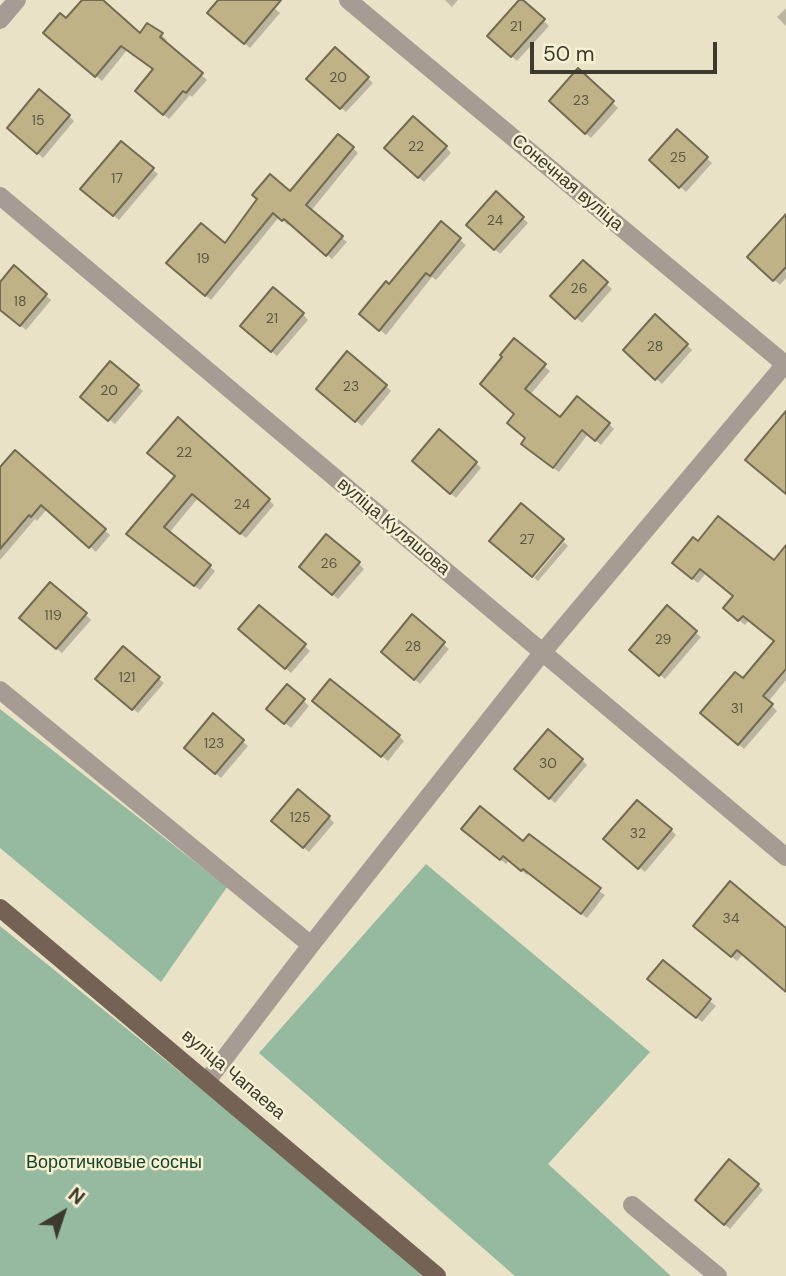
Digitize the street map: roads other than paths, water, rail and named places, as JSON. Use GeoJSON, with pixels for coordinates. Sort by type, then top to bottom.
{"type":"FeatureCollection","features":[{"type":"Feature","properties":{"kind":"main road","name":"вуліца Чапаева"},"geometry":{"type":"LineString","coordinates":[[0,908],[437,1276]]}},
{"type":"Feature","properties":{"kind":"street"},"geometry":{"type":"LineString","coordinates":[[0,20],[16,0]]}},
{"type":"Feature","properties":{"kind":"street","name":"Сонечная вуліца"},"geometry":{"type":"LineString","coordinates":[[348,0],[786,365]]}},
{"type":"Feature","properties":{"kind":"street","name":"вуліца Куляшова"},"geometry":{"type":"LineString","coordinates":[[0,196],[786,857]]}},
{"type":"Feature","properties":{"kind":"street"},"geometry":{"type":"LineString","coordinates":[[207,1081],[310,944],[542,653],[786,365]]}},
{"type":"Feature","properties":{"kind":"street"},"geometry":{"type":"LineString","coordinates":[[0,690],[310,944]]}},
{"type":"Feature","properties":{"kind":"street"},"geometry":{"type":"LineString","coordinates":[[632,1205],[718,1276]]}},
{"type":"Feature","properties":{"kind":"park label","name":"Воротичковые сосны"},"geometry":{"type":"Point","coordinates":[114,1163]}}]}
